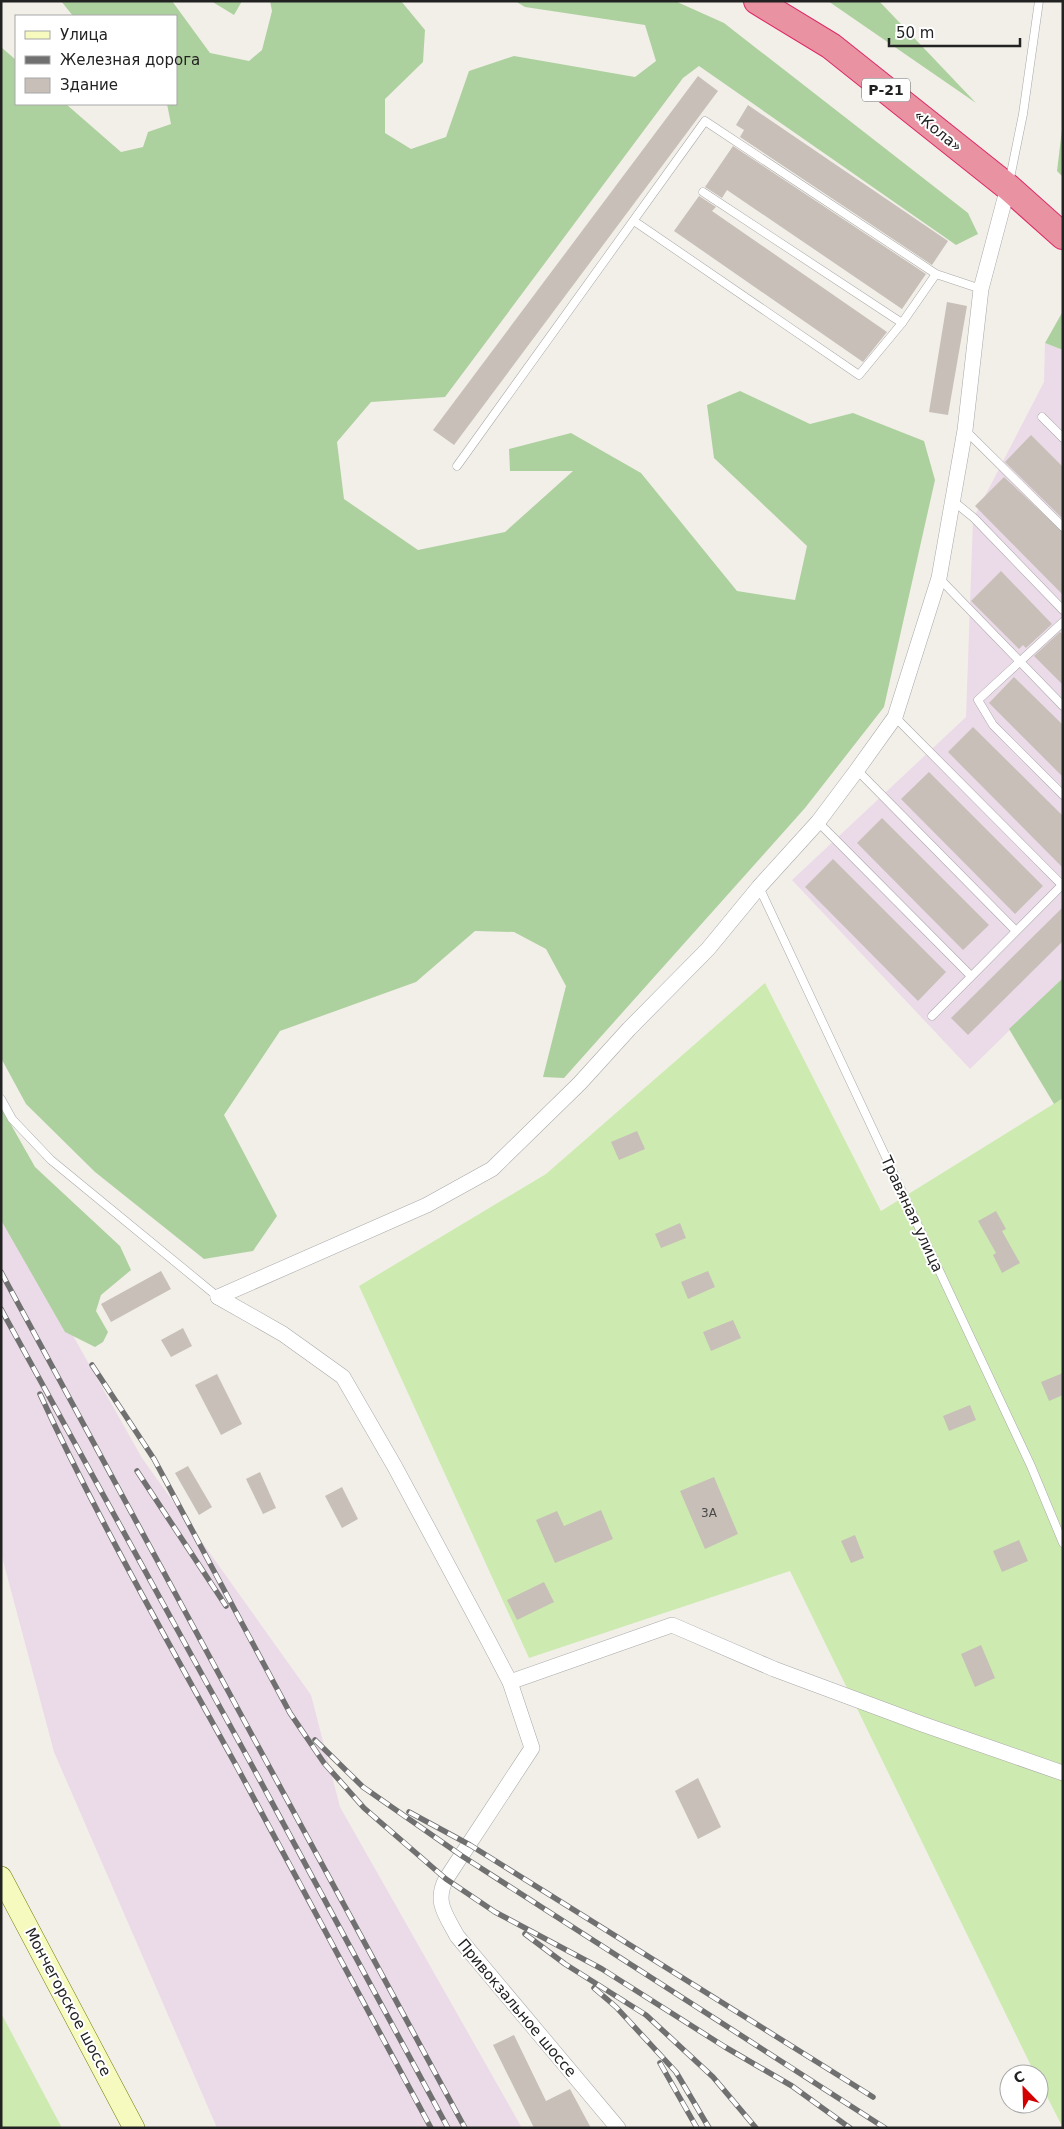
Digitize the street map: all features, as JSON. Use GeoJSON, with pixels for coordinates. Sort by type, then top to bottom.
{"type":"FeatureCollection","features":[{"type":"Feature","properties":{"kind":"highway","name":"«Кола»"},"geometry":{"type":"LineString","coordinates":[[757,1],[831,46],[1008,188],[1063,236]]}},
{"type":"Feature","properties":{"kind":"street"},"geometry":{"type":"LineString","coordinates":[[218,1297],[427,1205],[492,1169],[580,1083],[629,1028],[708,949],[759,886],[818,822],[895,717],[939,578],[965,430],[981,289],[1008,188]]}},
{"type":"Feature","properties":{"kind":"street"},"geometry":{"type":"LineString","coordinates":[[218,1297],[283,1334],[343,1377],[395,1467],[510,1682],[672,1625],[802,1679],[922,1724],[1063,1772]]}},
{"type":"Feature","properties":{"kind":"street","name":"Привокзальное шоссе"},"geometry":{"type":"LineString","coordinates":[[510,1682],[532,1748],[446,1879],[440,1892],[442,1906],[456,1936],[618,2128]]}},
{"type":"Feature","properties":{"kind":"street","name":"Мончегорское шоссе"},"geometry":{"type":"LineString","coordinates":[[1,1877],[134,2128]]}},
{"type":"Feature","properties":{"kind":"lane"},"geometry":{"type":"LineString","coordinates":[[1008,188],[1022,114],[1039,1]]}},
{"type":"Feature","properties":{"kind":"lane"},"geometry":{"type":"LineString","coordinates":[[457,466],[705,121],[936,274],[981,289]]}},
{"type":"Feature","properties":{"kind":"lane"},"geometry":{"type":"LineString","coordinates":[[703,192],[902,323]]}},
{"type":"Feature","properties":{"kind":"lane"},"geometry":{"type":"LineString","coordinates":[[634,221],[859,375],[902,323],[936,274]]}},
{"type":"Feature","properties":{"kind":"lane"},"geometry":{"type":"LineString","coordinates":[[1042,417],[1063,438]]}},
{"type":"Feature","properties":{"kind":"lane"},"geometry":{"type":"LineString","coordinates":[[965,430],[1063,527]]}},
{"type":"Feature","properties":{"kind":"lane"},"geometry":{"type":"LineString","coordinates":[[952,500],[974,518],[1063,610]]}},
{"type":"Feature","properties":{"kind":"lane"},"geometry":{"type":"LineString","coordinates":[[939,578],[1018,662],[1063,706]]}},
{"type":"Feature","properties":{"kind":"lane"},"geometry":{"type":"LineString","coordinates":[[1063,622],[978,700],[993,725],[1063,795]]}},
{"type":"Feature","properties":{"kind":"lane"},"geometry":{"type":"LineString","coordinates":[[895,717],[1062,884],[932,1016]]}},
{"type":"Feature","properties":{"kind":"lane"},"geometry":{"type":"LineString","coordinates":[[857,770],[1016,931]]}},
{"type":"Feature","properties":{"kind":"lane"},"geometry":{"type":"LineString","coordinates":[[818,822],[971,976]]}},
{"type":"Feature","properties":{"kind":"lane","name":"Травяная улица"},"geometry":{"type":"LineString","coordinates":[[759,886],[1031,1466],[1063,1543]]}},
{"type":"Feature","properties":{"kind":"lane"},"geometry":{"type":"LineString","coordinates":[[1,1099],[12,1119],[51,1160],[218,1297]]}},
{"type":"Feature","properties":{"kind":"shaded area"},"geometry":{"type":"Polygon","coordinates":[[[1045,343],[1063,350],[1063,978],[970,1069],[792,880],[966,717],[973,519],[1044,382],[1045,343]]]}},
{"type":"Feature","properties":{"kind":"shaded area"},"geometry":{"type":"Polygon","coordinates":[[[1,1208],[142,1458],[311,1695],[340,1807],[522,2128],[217,2128],[54,1752],[1,1553],[1,1208]]]}},
{"type":"Feature","properties":{"kind":"green space"},"geometry":{"type":"Polygon","coordinates":[[[61,1],[172,1],[210,53],[249,61],[262,50],[272,11],[270,1],[401,1],[425,30],[423,62],[385,99],[385,133],[411,149],[446,137],[469,71],[514,56],[635,77],[656,61],[645,25],[525,7],[515,1],[675,1],[724,23],[968,213],[978,234],[956,245],[699,66],[683,78],[445,397],[371,402],[337,442],[344,499],[418,550],[505,532],[573,471],[510,471],[509,449],[571,433],[641,473],[737,591],[795,600],[807,546],[714,458],[707,405],[740,391],[810,424],[853,413],[924,441],[935,480],[884,707],[805,808],[564,1078],[543,1077],[566,986],[546,949],[514,932],[475,931],[416,982],[280,1031],[224,1115],[277,1216],[253,1251],[204,1259],[95,1172],[26,1104],[1,1058],[1,47],[15,59],[15,105],[67,105],[121,152],[143,147],[148,132],[171,124],[167,105],[178,105],[178,15],[72,15],[61,1]]]}},
{"type":"Feature","properties":{"kind":"green space"},"geometry":{"type":"Polygon","coordinates":[[[211,1],[242,1],[234,15],[211,1]]]}},
{"type":"Feature","properties":{"kind":"green space"},"geometry":{"type":"Polygon","coordinates":[[[828,1],[879,1],[976,103],[828,1]]]}},
{"type":"Feature","properties":{"kind":"green space"},"geometry":{"type":"Polygon","coordinates":[[[1063,121],[1063,177],[1057,171],[1063,121]]]}},
{"type":"Feature","properties":{"kind":"green space"},"geometry":{"type":"Polygon","coordinates":[[[1063,311],[1063,350],[1045,343],[1063,311]]]}},
{"type":"Feature","properties":{"kind":"green space"},"geometry":{"type":"Polygon","coordinates":[[[1063,978],[1063,1098],[1054,1104],[1009,1029],[1063,978]]]}},
{"type":"Feature","properties":{"kind":"green space"},"geometry":{"type":"Polygon","coordinates":[[[765,983],[881,1211],[1063,1098],[1063,2128],[1049,2101],[1049,2064],[1030,2064],[790,1571],[529,1658],[359,1286],[546,1174],[765,983]]]}},
{"type":"Feature","properties":{"kind":"green space"},"geometry":{"type":"Polygon","coordinates":[[[1,1107],[35,1167],[120,1246],[131,1270],[101,1295],[96,1311],[108,1332],[103,1342],[95,1347],[65,1332],[1,1220],[1,1107]]]}},
{"type":"Feature","properties":{"kind":"green space"},"geometry":{"type":"Polygon","coordinates":[[[1,2013],[62,2128],[1,2128],[1,2013]]]}},
{"type":"Feature","properties":{"kind":"building"},"geometry":{"type":"Polygon","coordinates":[[[698,76],[718,91],[454,445],[433,430],[698,76]]]}},
{"type":"Feature","properties":{"kind":"building"},"geometry":{"type":"Polygon","coordinates":[[[748,105],[948,241],[932,265],[740,137],[744,130],[736,125],[748,105]]]}},
{"type":"Feature","properties":{"kind":"building"},"geometry":{"type":"Polygon","coordinates":[[[733,146],[926,274],[902,309],[727,190],[722,198],[705,187],[733,146]]]}},
{"type":"Feature","properties":{"kind":"building"},"geometry":{"type":"Polygon","coordinates":[[[699,196],[716,207],[712,211],[887,332],[863,362],[674,231],[699,196]]]}},
{"type":"Feature","properties":{"kind":"building"},"geometry":{"type":"Polygon","coordinates":[[[947,302],[967,306],[948,415],[929,412],[947,302]]]}},
{"type":"Feature","properties":{"kind":"building"},"geometry":{"type":"Polygon","coordinates":[[[1031,435],[1063,467],[1063,519],[1005,462],[1031,435]]]}},
{"type":"Feature","properties":{"kind":"building"},"geometry":{"type":"Polygon","coordinates":[[[1004,477],[1063,532],[1063,595],[975,506],[1004,477]]]}},
{"type":"Feature","properties":{"kind":"building"},"geometry":{"type":"Polygon","coordinates":[[[1001,571],[1052,624],[1026,648],[1023,645],[1019,649],[971,601],[1001,571]]]}},
{"type":"Feature","properties":{"kind":"building"},"geometry":{"type":"Polygon","coordinates":[[[1060,632],[1063,635],[1063,685],[1034,656],[1060,632]]]}},
{"type":"Feature","properties":{"kind":"building"},"geometry":{"type":"Polygon","coordinates":[[[1014,677],[1063,725],[1063,777],[989,703],[1014,677]]]}},
{"type":"Feature","properties":{"kind":"building"},"geometry":{"type":"Polygon","coordinates":[[[973,727],[1063,816],[1063,868],[948,752],[973,727]]]}},
{"type":"Feature","properties":{"kind":"building"},"geometry":{"type":"Polygon","coordinates":[[[929,772],[1043,886],[1015,914],[901,799],[929,772]]]}},
{"type":"Feature","properties":{"kind":"building"},"geometry":{"type":"Polygon","coordinates":[[[882,818],[989,925],[963,950],[857,843],[882,818]]]}},
{"type":"Feature","properties":{"kind":"building"},"geometry":{"type":"Polygon","coordinates":[[[833,859],[946,972],[918,1001],[805,887],[833,859]]]}},
{"type":"Feature","properties":{"kind":"building"},"geometry":{"type":"Polygon","coordinates":[[[1063,907],[1063,941],[968,1035],[951,1018],[1063,907]]]}},
{"type":"Feature","properties":{"kind":"building"},"geometry":{"type":"Polygon","coordinates":[[[637,1131],[645,1149],[619,1160],[611,1142],[637,1131]]]}},
{"type":"Feature","properties":{"kind":"building"},"geometry":{"type":"Polygon","coordinates":[[[996,1211],[1006,1229],[1002,1231],[1020,1263],[1002,1273],[993,1255],[996,1253],[978,1221],[996,1211]]]}},
{"type":"Feature","properties":{"kind":"building"},"geometry":{"type":"Polygon","coordinates":[[[680,1223],[686,1238],[661,1248],[655,1234],[680,1223]]]}},
{"type":"Feature","properties":{"kind":"building"},"geometry":{"type":"Polygon","coordinates":[[[161,1271],[171,1289],[111,1322],[101,1304],[161,1271]]]}},
{"type":"Feature","properties":{"kind":"building"},"geometry":{"type":"Polygon","coordinates":[[[708,1271],[715,1287],[688,1299],[681,1282],[708,1271]]]}},
{"type":"Feature","properties":{"kind":"building"},"geometry":{"type":"Polygon","coordinates":[[[733,1320],[741,1338],[711,1351],[703,1332],[733,1320]]]}},
{"type":"Feature","properties":{"kind":"building"},"geometry":{"type":"Polygon","coordinates":[[[183,1328],[192,1346],[171,1357],[161,1340],[183,1328]]]}},
{"type":"Feature","properties":{"kind":"building"},"geometry":{"type":"Polygon","coordinates":[[[1063,1373],[1063,1395],[1049,1401],[1041,1382],[1063,1373]]]}},
{"type":"Feature","properties":{"kind":"building"},"geometry":{"type":"Polygon","coordinates":[[[217,1374],[242,1424],[221,1435],[195,1385],[217,1374]]]}},
{"type":"Feature","properties":{"kind":"building"},"geometry":{"type":"Polygon","coordinates":[[[970,1405],[976,1420],[949,1431],[943,1416],[970,1405]]]}},
{"type":"Feature","properties":{"kind":"building"},"geometry":{"type":"Polygon","coordinates":[[[188,1466],[212,1507],[199,1515],[175,1473],[188,1466]]]}},
{"type":"Feature","properties":{"kind":"building"},"geometry":{"type":"Polygon","coordinates":[[[260,1472],[276,1508],[263,1514],[246,1479],[260,1472]]]}},
{"type":"Feature","properties":{"kind":"building"},"geometry":{"type":"Polygon","coordinates":[[[714,1477],[738,1534],[705,1549],[680,1491],[714,1477]]]}},
{"type":"Feature","properties":{"kind":"building"},"geometry":{"type":"Polygon","coordinates":[[[342,1487],[358,1519],[342,1528],[325,1496],[342,1487]]]}},
{"type":"Feature","properties":{"kind":"building"},"geometry":{"type":"Polygon","coordinates":[[[601,1510],[613,1539],[555,1563],[536,1520],[557,1511],[564,1526],[601,1510]]]}},
{"type":"Feature","properties":{"kind":"building"},"geometry":{"type":"Polygon","coordinates":[[[855,1535],[864,1558],[851,1563],[841,1541],[855,1535]]]}},
{"type":"Feature","properties":{"kind":"building"},"geometry":{"type":"Polygon","coordinates":[[[1019,1540],[1028,1561],[1002,1572],[993,1551],[1019,1540]]]}},
{"type":"Feature","properties":{"kind":"building"},"geometry":{"type":"Polygon","coordinates":[[[544,1582],[554,1602],[517,1620],[507,1600],[544,1582]]]}},
{"type":"Feature","properties":{"kind":"building"},"geometry":{"type":"Polygon","coordinates":[[[981,1645],[995,1678],[975,1687],[961,1654],[981,1645]]]}},
{"type":"Feature","properties":{"kind":"building"},"geometry":{"type":"Polygon","coordinates":[[[698,1778],[721,1827],[698,1839],[675,1791],[698,1778]]]}},
{"type":"Feature","properties":{"kind":"building"},"geometry":{"type":"Polygon","coordinates":[[[514,2035],[546,2101],[570,2089],[591,2128],[534,2128],[493,2045],[514,2035]]]}},
{"type":"Feature","properties":{"kind":"railway"},"geometry":{"type":"LineString","coordinates":[[1,1272],[465,2128]]}},
{"type":"Feature","properties":{"kind":"railway"},"geometry":{"type":"LineString","coordinates":[[1,1309],[249,1760],[448,2128]]}},
{"type":"Feature","properties":{"kind":"railway"},"geometry":{"type":"LineString","coordinates":[[92,1365],[154,1459],[290,1713],[324,1763],[364,1808],[446,1879],[495,1912],[602,1969],[725,2047],[792,2086],[850,2128]]}},
{"type":"Feature","properties":{"kind":"railway"},"geometry":{"type":"LineString","coordinates":[[40,1394],[110,1536],[237,1767],[431,2128]]}},
{"type":"Feature","properties":{"kind":"railway"},"geometry":{"type":"LineString","coordinates":[[137,1471],[226,1606]]}},
{"type":"Feature","properties":{"kind":"railway"},"geometry":{"type":"LineString","coordinates":[[315,1740],[363,1787],[462,1856],[885,2128]]}},
{"type":"Feature","properties":{"kind":"railway"},"geometry":{"type":"LineString","coordinates":[[409,1812],[470,1845],[873,2097]]}},
{"type":"Feature","properties":{"kind":"railway"},"geometry":{"type":"LineString","coordinates":[[525,1934],[565,1964],[646,2015],[713,2077],[756,2128]]}},
{"type":"Feature","properties":{"kind":"railway"},"geometry":{"type":"LineString","coordinates":[[594,1988],[616,2007],[676,2072],[709,2128]]}},
{"type":"Feature","properties":{"kind":"railway"},"geometry":{"type":"LineString","coordinates":[[660,2063],[697,2128]]}}]}
